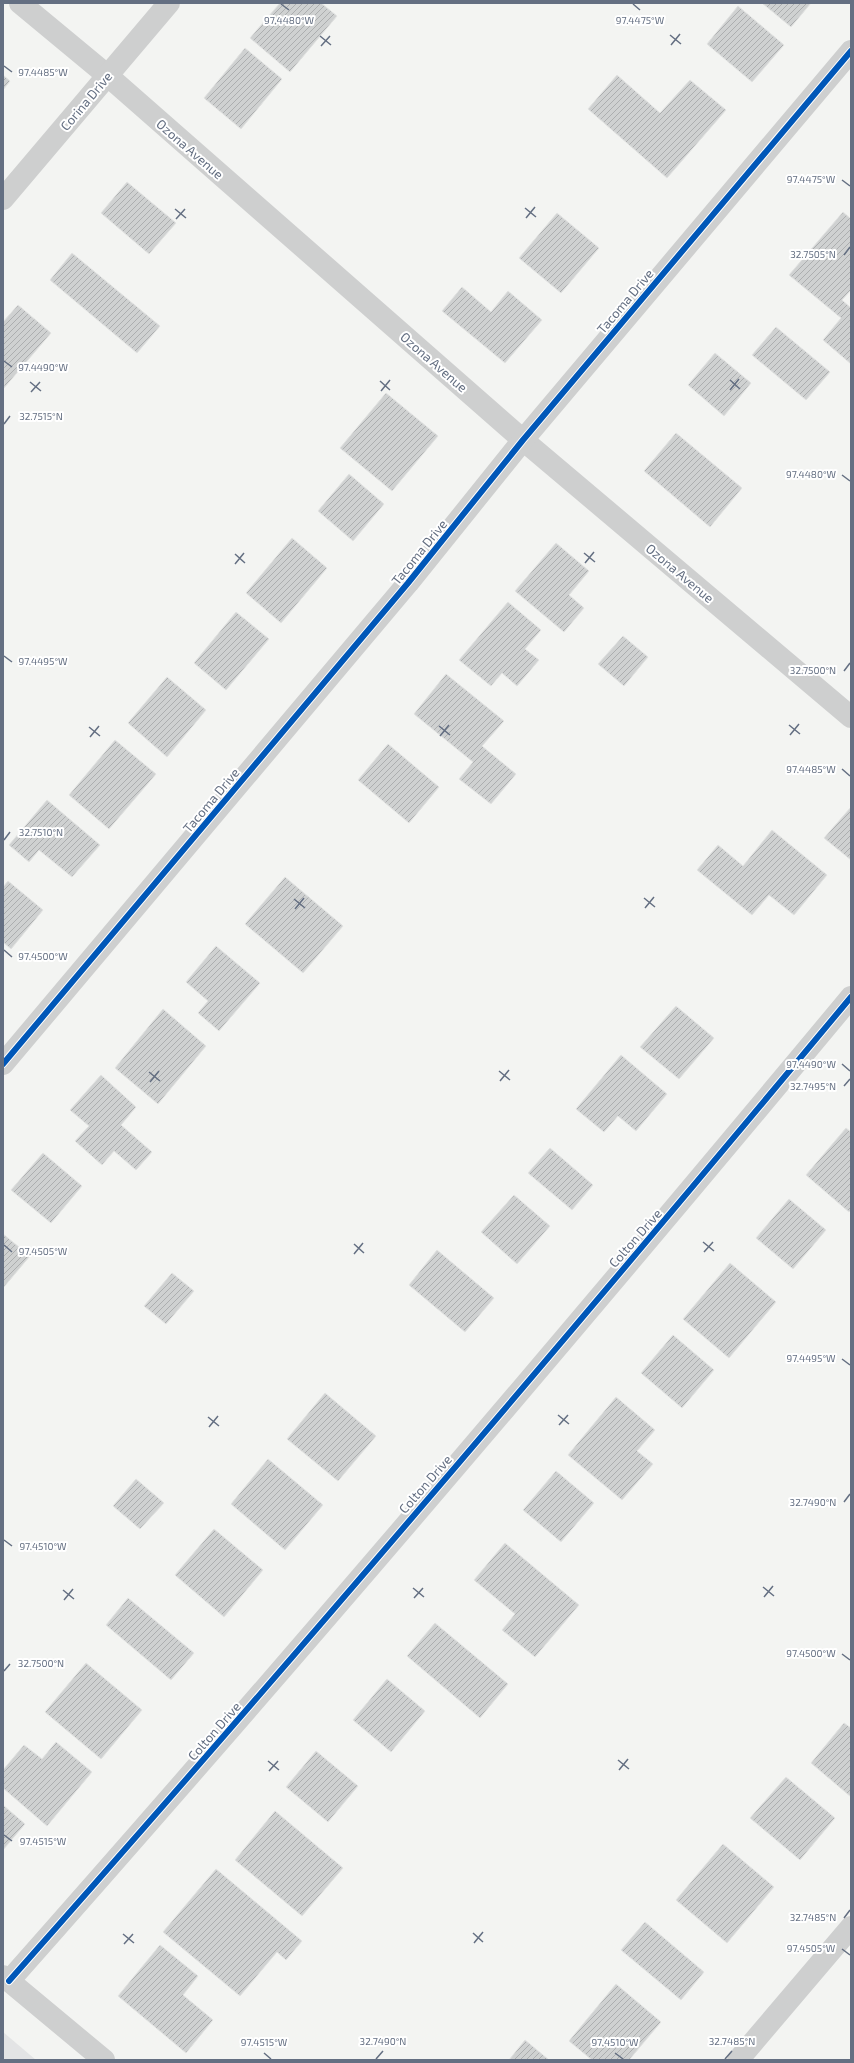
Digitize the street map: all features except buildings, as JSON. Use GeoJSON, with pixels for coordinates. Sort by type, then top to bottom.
{"type":"FeatureCollection","features":[{"type":"Feature","properties":{"kind":"street","name":"Ozona Avenue"},"geometry":{"type":"LineString","coordinates":[[20,3],[108,76],[523,440],[851,717]]}},
{"type":"Feature","properties":{"kind":"street","name":"Corina Drive"},"geometry":{"type":"LineString","coordinates":[[3,199],[169,3]]}},
{"type":"Feature","properties":{"kind":"street","name":"Tacoma Drive"},"geometry":{"type":"LineString","coordinates":[[3,1064],[408,583],[523,440],[851,51]]}},
{"type":"Feature","properties":{"kind":"street","name":"Colton Drive"},"geometry":{"type":"LineString","coordinates":[[6,1978],[186,1781],[675,1208],[851,997]]}},
{"type":"Feature","properties":{"kind":"street"},"geometry":{"type":"LineString","coordinates":[[738,2060],[851,1927]]}},
{"type":"Feature","properties":{"kind":"street"},"geometry":{"type":"LineString","coordinates":[[6,1978],[104,2060]]}},
{"type":"Feature","properties":{"kind":"shaded area"},"geometry":{"type":"Polygon","coordinates":[[[3,2032],[36,2060],[3,2060],[3,2032]]]}},
{"type":"Feature","properties":{"kind":"cycle path"},"geometry":{"type":"LineString","coordinates":[[3,1064],[408,583],[523,440],[851,51]]}},
{"type":"Feature","properties":{"kind":"cycle path"},"geometry":{"type":"LineString","coordinates":[[9,1981],[116,1860],[434,1492],[851,997]]}}]}
